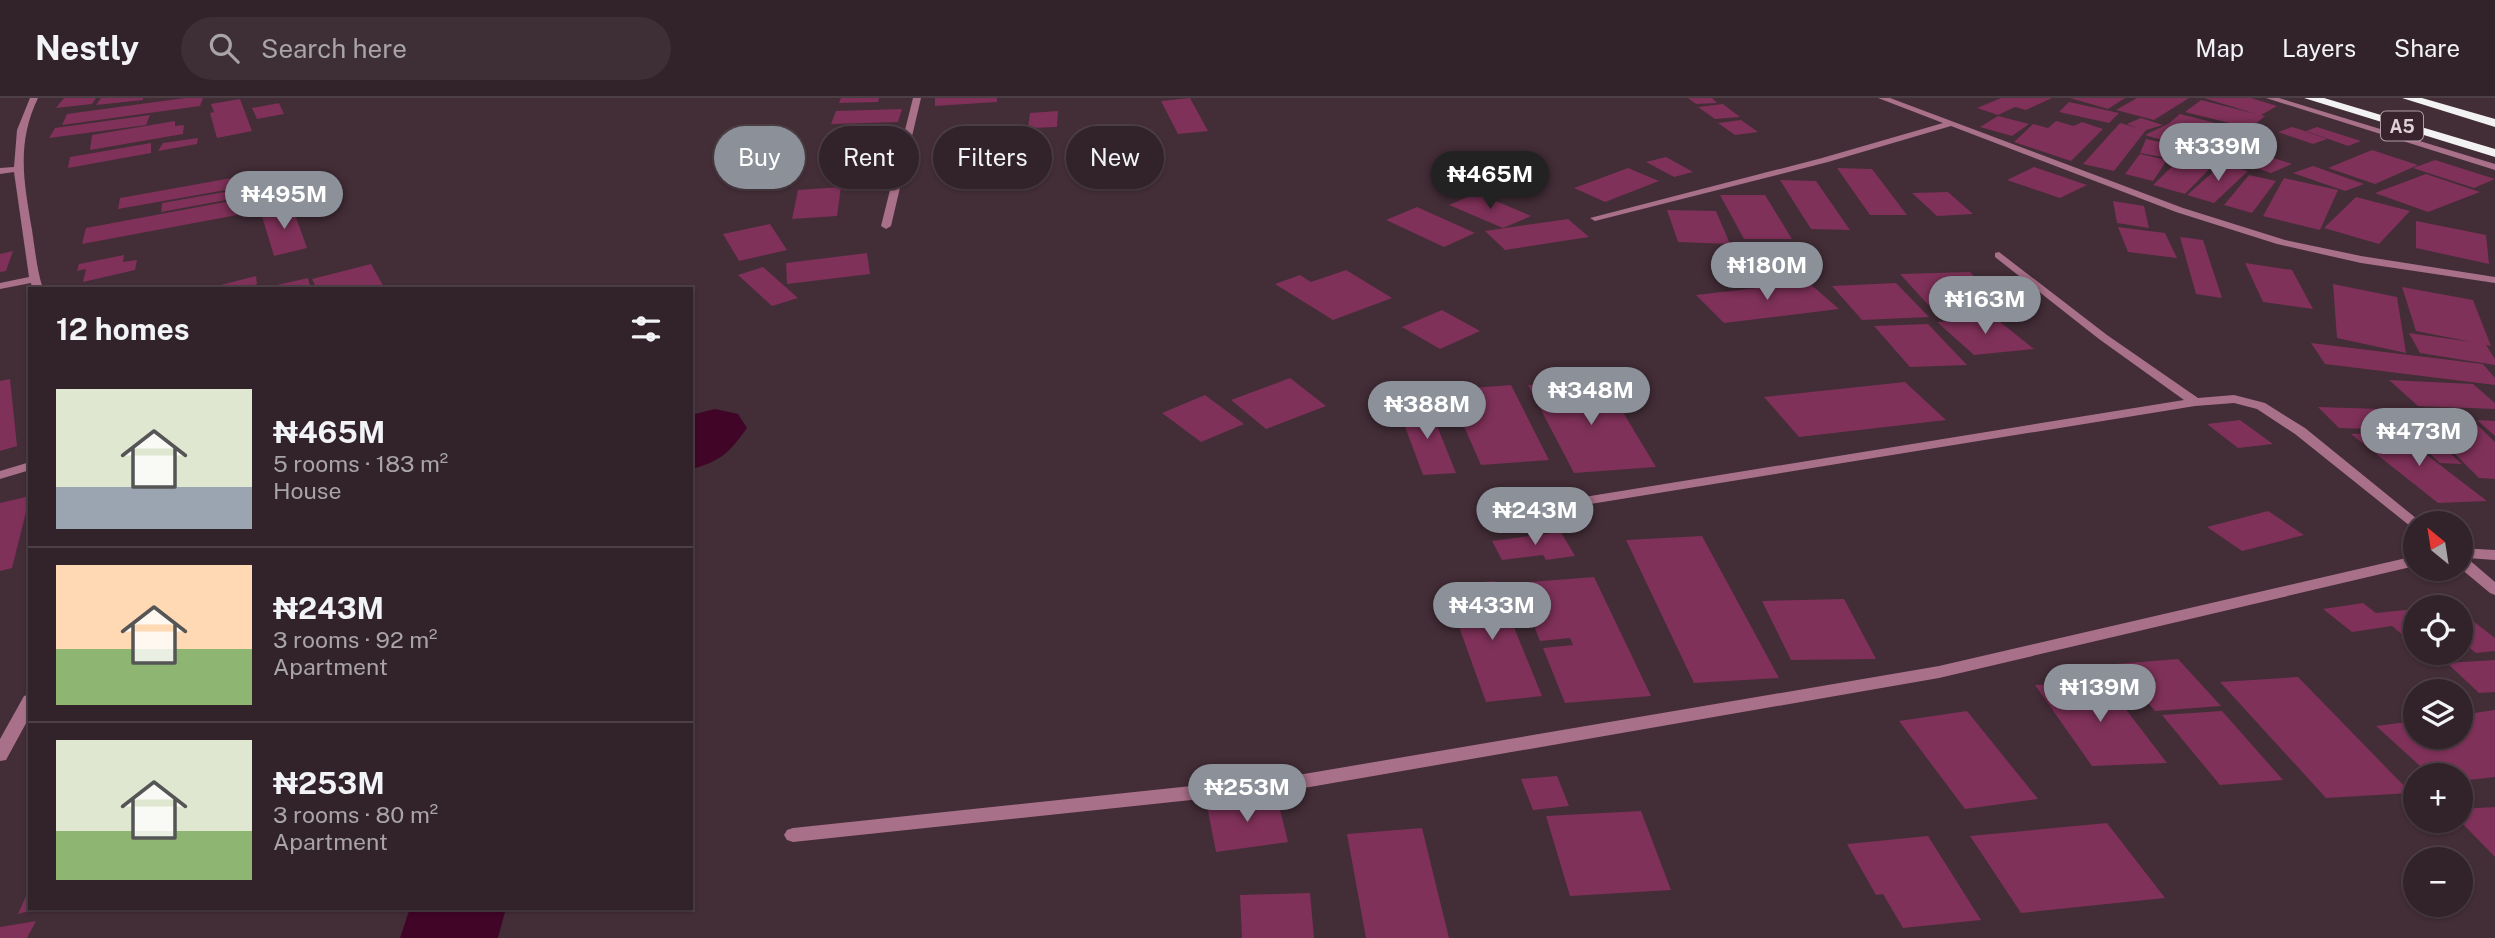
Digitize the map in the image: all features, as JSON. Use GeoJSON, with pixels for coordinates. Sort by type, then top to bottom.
{"type":"FeatureCollection","features":[{"type":"Feature","properties":{"kind":"highway","name":"A5"},"geometry":{"type":"LineString","coordinates":[[2310,98],[2495,153]]}},
{"type":"Feature","properties":{"kind":"highway","name":"A5"},"geometry":{"type":"LineString","coordinates":[[2408,98],[2495,123]]}},
{"type":"Feature","properties":{"kind":"street"},"geometry":{"type":"LineString","coordinates":[[0,286],[36,284],[17,169],[20,132],[25,114],[34,98]]}},
{"type":"Feature","properties":{"kind":"street"},"geometry":{"type":"LineString","coordinates":[[886,226],[916,98]]}},
{"type":"Feature","properties":{"kind":"street"},"geometry":{"type":"LineString","coordinates":[[1882,98],[2187,212],[2282,242],[2359,259],[2495,280]]}},
{"type":"Feature","properties":{"kind":"street"},"geometry":{"type":"LineString","coordinates":[[2270,98],[2495,167]]}},
{"type":"Feature","properties":{"kind":"street"},"geometry":{"type":"LineString","coordinates":[[1595,218],[1825,160],[1952,122]]}},
{"type":"Feature","properties":{"kind":"street"},"geometry":{"type":"LineString","coordinates":[[0,171],[17,169]]}},
{"type":"Feature","properties":{"kind":"street"},"geometry":{"type":"LineString","coordinates":[[2000,255],[2103,337],[2194,402]]}},
{"type":"Feature","properties":{"kind":"street"},"geometry":{"type":"LineString","coordinates":[[1498,515],[2194,402],[2234,399],[2261,406],[2300,431],[2403,513]]}},
{"type":"Feature","properties":{"kind":"street"},"geometry":{"type":"LineString","coordinates":[[0,475],[28,467]]}},
{"type":"Feature","properties":{"kind":"street"},"geometry":{"type":"LineString","coordinates":[[2473,554],[2495,555]]}},
{"type":"Feature","properties":{"kind":"street"},"geometry":{"type":"LineString","coordinates":[[793,835],[1304,781],[1939,672],[2403,564]]}},
{"type":"Feature","properties":{"kind":"street"},"geometry":{"type":"LineString","coordinates":[[2473,571],[2495,590]]}},
{"type":"Feature","properties":{"kind":"street"},"geometry":{"type":"LineString","coordinates":[[0,755],[28,704]]}},
{"type":"Feature","properties":{"kind":"building"},"geometry":{"type":"Polygon","coordinates":[[[64,98],[96,98],[92,104],[56,108],[64,98]]]}},
{"type":"Feature","properties":{"kind":"building"},"geometry":{"type":"Polygon","coordinates":[[[101,98],[143,98],[143,100],[96,105],[101,98]]]}},
{"type":"Feature","properties":{"kind":"building"},"geometry":{"type":"Polygon","coordinates":[[[185,98],[203,98],[200,106],[62,125],[67,114],[185,98]]]}},
{"type":"Feature","properties":{"kind":"building"},"geometry":{"type":"Polygon","coordinates":[[[841,98],[879,98],[878,102],[839,103],[841,98]]]}},
{"type":"Feature","properties":{"kind":"building"},"geometry":{"type":"Polygon","coordinates":[[[935,98],[997,98],[997,102],[935,106],[935,98]]]}},
{"type":"Feature","properties":{"kind":"building"},"geometry":{"type":"Polygon","coordinates":[[[1190,98],[1208,131],[1178,134],[1161,101],[1190,98]]]}},
{"type":"Feature","properties":{"kind":"building"},"geometry":{"type":"Polygon","coordinates":[[[1688,98],[1712,98],[1717,103],[1696,104],[1688,98]]]}},
{"type":"Feature","properties":{"kind":"building"},"geometry":{"type":"Polygon","coordinates":[[[2001,98],[2052,98],[2026,110],[2015,107],[1998,115],[1977,108],[2001,98]]]}},
{"type":"Feature","properties":{"kind":"building"},"geometry":{"type":"Polygon","coordinates":[[[2070,98],[2125,98],[2108,109],[2070,98]]]}},
{"type":"Feature","properties":{"kind":"building"},"geometry":{"type":"Polygon","coordinates":[[[2137,98],[2189,98],[2154,120],[2116,110],[2137,98]]]}},
{"type":"Feature","properties":{"kind":"building"},"geometry":{"type":"Polygon","coordinates":[[[2204,98],[2251,98],[2277,106],[2261,115],[2265,116],[2250,128],[2185,112],[2201,100],[2256,114],[2204,98]]]}},
{"type":"Feature","properties":{"kind":"building"},"geometry":{"type":"Polygon","coordinates":[[[240,99],[252,131],[217,138],[210,113],[214,112],[211,104],[240,99]]]}},
{"type":"Feature","properties":{"kind":"building"},"geometry":{"type":"Polygon","coordinates":[[[2069,102],[2119,113],[2109,123],[2059,112],[2069,102]]]}},
{"type":"Feature","properties":{"kind":"building"},"geometry":{"type":"Polygon","coordinates":[[[279,103],[284,114],[257,119],[252,108],[279,103]]]}},
{"type":"Feature","properties":{"kind":"building"},"geometry":{"type":"Polygon","coordinates":[[[1723,104],[1740,117],[1715,119],[1698,107],[1723,104]]]}},
{"type":"Feature","properties":{"kind":"building"},"geometry":{"type":"Polygon","coordinates":[[[902,109],[898,122],[831,124],[836,111],[902,109]]]}},
{"type":"Feature","properties":{"kind":"building"},"geometry":{"type":"Polygon","coordinates":[[[1058,111],[1057,127],[1028,126],[1030,113],[1058,111]]]}},
{"type":"Feature","properties":{"kind":"building"},"geometry":{"type":"Polygon","coordinates":[[[2180,114],[2243,130],[2230,140],[2173,125],[2215,138],[2194,150],[2145,135],[2168,124],[2180,114]]]}},
{"type":"Feature","properties":{"kind":"building"},"geometry":{"type":"Polygon","coordinates":[[[150,115],[146,125],[49,138],[55,128],[150,115]]]}},
{"type":"Feature","properties":{"kind":"building"},"geometry":{"type":"Polygon","coordinates":[[[1998,116],[2029,124],[2012,136],[1980,127],[1998,116]]]}},
{"type":"Feature","properties":{"kind":"building"},"geometry":{"type":"Polygon","coordinates":[[[2141,118],[2163,125],[2146,130],[2114,171],[2083,164],[2120,123],[2138,128],[2127,124],[2141,118]]]}},
{"type":"Feature","properties":{"kind":"building"},"geometry":{"type":"Polygon","coordinates":[[[1741,120],[1758,132],[1735,135],[1718,123],[1741,120]]]}},
{"type":"Feature","properties":{"kind":"building"},"geometry":{"type":"Polygon","coordinates":[[[175,121],[175,126],[184,125],[183,134],[90,150],[92,135],[175,121]]]}},
{"type":"Feature","properties":{"kind":"building"},"geometry":{"type":"Polygon","coordinates":[[[2056,121],[2074,126],[2082,122],[2103,129],[2071,161],[2014,142],[2033,124],[2048,128],[2056,121]]]}},
{"type":"Feature","properties":{"kind":"building"},"geometry":{"type":"Polygon","coordinates":[[[2292,127],[2327,139],[2313,144],[2278,132],[2292,127]]]}},
{"type":"Feature","properties":{"kind":"building"},"geometry":{"type":"Polygon","coordinates":[[[2317,127],[2361,141],[2348,146],[2306,131],[2317,127]]]}},
{"type":"Feature","properties":{"kind":"building"},"geometry":{"type":"Polygon","coordinates":[[[198,138],[197,144],[158,151],[163,143],[198,138]]]}},
{"type":"Feature","properties":{"kind":"building"},"geometry":{"type":"Polygon","coordinates":[[[2146,139],[2179,146],[2173,159],[2140,153],[2146,139]]]}},
{"type":"Feature","properties":{"kind":"building"},"geometry":{"type":"Polygon","coordinates":[[[151,143],[151,153],[68,168],[70,157],[151,143]]]}},
{"type":"Feature","properties":{"kind":"building"},"geometry":{"type":"Polygon","coordinates":[[[2241,147],[2292,164],[2271,173],[2220,156],[2241,147]]]}},
{"type":"Feature","properties":{"kind":"building"},"geometry":{"type":"Polygon","coordinates":[[[2189,150],[2220,158],[2185,194],[2153,185],[2189,150]]]}},
{"type":"Feature","properties":{"kind":"building"},"geometry":{"type":"Polygon","coordinates":[[[2372,150],[2418,165],[2375,184],[2328,168],[2372,150]]]}},
{"type":"Feature","properties":{"kind":"building"},"geometry":{"type":"Polygon","coordinates":[[[2140,154],[2167,160],[2153,181],[2125,174],[2140,154]]]}},
{"type":"Feature","properties":{"kind":"building"},"geometry":{"type":"Polygon","coordinates":[[[1666,157],[1693,172],[1674,177],[1646,162],[1666,157]]]}},
{"type":"Feature","properties":{"kind":"building"},"geometry":{"type":"Polygon","coordinates":[[[2435,160],[2495,179],[2474,188],[2413,168],[2435,160]]]}},
{"type":"Feature","properties":{"kind":"building"},"geometry":{"type":"Polygon","coordinates":[[[2222,164],[2248,171],[2214,203],[2187,195],[2222,164]]]}},
{"type":"Feature","properties":{"kind":"building"},"geometry":{"type":"Polygon","coordinates":[[[2313,166],[2364,184],[2345,191],[2293,173],[2313,166]]]}},
{"type":"Feature","properties":{"kind":"building"},"geometry":{"type":"Polygon","coordinates":[[[2034,167],[2087,185],[2060,198],[2007,180],[2034,167]]]}},
{"type":"Feature","properties":{"kind":"building"},"geometry":{"type":"Polygon","coordinates":[[[1628,168],[1659,181],[1605,202],[1574,188],[1628,168]]]}},
{"type":"Feature","properties":{"kind":"building"},"geometry":{"type":"Polygon","coordinates":[[[1837,168],[1872,169],[1907,215],[1870,215],[1837,168]]]}},
{"type":"Feature","properties":{"kind":"building"},"geometry":{"type":"Polygon","coordinates":[[[254,174],[254,185],[118,209],[120,198],[254,174]]]}},
{"type":"Feature","properties":{"kind":"building"},"geometry":{"type":"Polygon","coordinates":[[[2426,174],[2480,192],[2428,212],[2375,193],[2426,174]]]}},
{"type":"Feature","properties":{"kind":"building"},"geometry":{"type":"Polygon","coordinates":[[[2249,175],[2276,181],[2252,213],[2224,205],[2249,175]]]}},
{"type":"Feature","properties":{"kind":"building"},"geometry":{"type":"Polygon","coordinates":[[[2284,178],[2338,190],[2320,230],[2263,216],[2284,178]]]}},
{"type":"Feature","properties":{"kind":"building"},"geometry":{"type":"Polygon","coordinates":[[[1780,180],[1816,181],[1850,230],[1811,229],[1780,180]]]}},
{"type":"Feature","properties":{"kind":"building"},"geometry":{"type":"Polygon","coordinates":[[[259,186],[259,194],[161,212],[162,203],[259,186]]]}},
{"type":"Feature","properties":{"kind":"building"},"geometry":{"type":"Polygon","coordinates":[[[841,189],[837,216],[792,219],[798,190],[841,189]]]}},
{"type":"Feature","properties":{"kind":"building"},"geometry":{"type":"Polygon","coordinates":[[[1948,192],[1973,214],[1937,216],[1912,193],[1948,192]]]}},
{"type":"Feature","properties":{"kind":"building"},"geometry":{"type":"Polygon","coordinates":[[[274,193],[274,208],[82,244],[86,228],[274,193]]]}},
{"type":"Feature","properties":{"kind":"building"},"geometry":{"type":"Polygon","coordinates":[[[1477,193],[1531,216],[1503,228],[1449,205],[1477,193]]]}},
{"type":"Feature","properties":{"kind":"building"},"geometry":{"type":"Polygon","coordinates":[[[1720,195],[1765,195],[1792,239],[1744,239],[1720,195]]]}},
{"type":"Feature","properties":{"kind":"building"},"geometry":{"type":"Polygon","coordinates":[[[2356,197],[2410,211],[2379,244],[2324,228],[2356,197]]]}},
{"type":"Feature","properties":{"kind":"building"},"geometry":{"type":"Polygon","coordinates":[[[2113,201],[2144,206],[2149,228],[2117,223],[2113,201]]]}},
{"type":"Feature","properties":{"kind":"building"},"geometry":{"type":"Polygon","coordinates":[[[292,206],[307,248],[274,256],[261,213],[292,206]]]}},
{"type":"Feature","properties":{"kind":"building"},"geometry":{"type":"Polygon","coordinates":[[[1417,207],[1475,233],[1444,247],[1386,220],[1417,207]]]}},
{"type":"Feature","properties":{"kind":"building"},"geometry":{"type":"Polygon","coordinates":[[[1667,210],[1716,211],[1730,244],[1678,242],[1667,210]]]}},
{"type":"Feature","properties":{"kind":"building"},"geometry":{"type":"Polygon","coordinates":[[[1568,219],[1589,237],[1505,250],[1485,231],[1568,219]]]}},
{"type":"Feature","properties":{"kind":"building"},"geometry":{"type":"Polygon","coordinates":[[[2416,221],[2486,235],[2489,264],[2416,248],[2416,221]]]}},
{"type":"Feature","properties":{"kind":"building"},"geometry":{"type":"Polygon","coordinates":[[[770,224],[787,250],[739,261],[723,234],[770,224]]]}},
{"type":"Feature","properties":{"kind":"building"},"geometry":{"type":"Polygon","coordinates":[[[2118,227],[2165,233],[2177,258],[2128,252],[2118,227]]]}},
{"type":"Feature","properties":{"kind":"building"},"geometry":{"type":"Polygon","coordinates":[[[2180,237],[2203,240],[2222,298],[2196,294],[2180,237]]]}},
{"type":"Feature","properties":{"kind":"building"},"geometry":{"type":"Polygon","coordinates":[[[13,251],[6,271],[0,272],[0,254],[13,251]]]}},
{"type":"Feature","properties":{"kind":"building"},"geometry":{"type":"Polygon","coordinates":[[[867,253],[870,274],[787,284],[786,263],[867,253]]]}},
{"type":"Feature","properties":{"kind":"building"},"geometry":{"type":"Polygon","coordinates":[[[124,255],[123,262],[137,260],[135,270],[83,282],[86,269],[77,271],[79,264],[124,255]]]}},
{"type":"Feature","properties":{"kind":"building"},"geometry":{"type":"Polygon","coordinates":[[[2245,263],[2292,270],[2313,309],[2263,302],[2245,263]]]}},
{"type":"Feature","properties":{"kind":"building"},"geometry":{"type":"Polygon","coordinates":[[[371,264],[384,287],[316,287],[312,279],[371,264]]]}},
{"type":"Feature","properties":{"kind":"building"},"geometry":{"type":"Polygon","coordinates":[[[763,267],[798,298],[772,306],[738,275],[763,267]]]}},
{"type":"Feature","properties":{"kind":"building"},"geometry":{"type":"Polygon","coordinates":[[[1346,270],[1392,298],[1333,320],[1275,284],[1300,275],[1311,282],[1346,270]]]}},
{"type":"Feature","properties":{"kind":"building"},"geometry":{"type":"Polygon","coordinates":[[[1970,272],[2004,305],[1931,308],[1900,274],[1970,272]]]}},
{"type":"Feature","properties":{"kind":"building"},"geometry":{"type":"Polygon","coordinates":[[[256,276],[257,284],[249,287],[213,287],[256,276]]]}},
{"type":"Feature","properties":{"kind":"building"},"geometry":{"type":"Polygon","coordinates":[[[308,278],[310,287],[268,287],[308,278]]]}},
{"type":"Feature","properties":{"kind":"building"},"geometry":{"type":"Polygon","coordinates":[[[1808,282],[1839,309],[1724,323],[1696,295],[1808,282]]]}},
{"type":"Feature","properties":{"kind":"building"},"geometry":{"type":"Polygon","coordinates":[[[1896,283],[1929,317],[1862,320],[1832,286],[1896,283]]]}},
{"type":"Feature","properties":{"kind":"building"},"geometry":{"type":"Polygon","coordinates":[[[2333,284],[2397,297],[2406,353],[2337,338],[2333,284]]]}},
{"type":"Feature","properties":{"kind":"building"},"geometry":{"type":"Polygon","coordinates":[[[2402,287],[2473,300],[2491,346],[2486,345],[2495,359],[2495,365],[2420,353],[2409,333],[2472,342],[2416,331],[2402,287]]]}},
{"type":"Feature","properties":{"kind":"building"},"geometry":{"type":"Polygon","coordinates":[[[1442,310],[1480,331],[1440,349],[1402,327],[1442,310]]]}},
{"type":"Feature","properties":{"kind":"building"},"geometry":{"type":"Polygon","coordinates":[[[1994,317],[2034,349],[1974,355],[1937,322],[1994,317]]]}},
{"type":"Feature","properties":{"kind":"building"},"geometry":{"type":"Polygon","coordinates":[[[1928,324],[1967,365],[1910,367],[1874,326],[1928,324]]]}},
{"type":"Feature","properties":{"kind":"building"},"geometry":{"type":"Polygon","coordinates":[[[2311,343],[2483,364],[2495,378],[2495,385],[2325,364],[2311,343]]]}},
{"type":"Feature","properties":{"kind":"building"},"geometry":{"type":"Polygon","coordinates":[[[1290,378],[1326,406],[1266,429],[1231,400],[1290,378]]]}},
{"type":"Feature","properties":{"kind":"building"},"geometry":{"type":"Polygon","coordinates":[[[10,379],[17,446],[0,451],[0,381],[10,379]]]}},
{"type":"Feature","properties":{"kind":"building"},"geometry":{"type":"Polygon","coordinates":[[[1603,379],[1656,467],[1574,473],[1528,385],[1603,379]]]}},
{"type":"Feature","properties":{"kind":"building"},"geometry":{"type":"Polygon","coordinates":[[[2389,380],[2473,384],[2495,403],[2495,409],[2418,406],[2389,380]]]}},
{"type":"Feature","properties":{"kind":"building"},"geometry":{"type":"Polygon","coordinates":[[[1905,382],[1946,420],[1799,437],[1764,397],[1905,382]]]}},
{"type":"Feature","properties":{"kind":"building"},"geometry":{"type":"Polygon","coordinates":[[[1511,385],[1549,460],[1481,465],[1448,390],[1511,385]]]}},
{"type":"Feature","properties":{"kind":"building"},"geometry":{"type":"Polygon","coordinates":[[[1205,395],[1244,424],[1201,442],[1162,413],[1205,395]]]}},
{"type":"Feature","properties":{"kind":"building"},"geometry":{"type":"Polygon","coordinates":[[[1429,406],[1456,473],[1423,475],[1398,408],[1429,406]]]}},
{"type":"Feature","properties":{"kind":"building"},"geometry":{"type":"Polygon","coordinates":[[[2318,407],[2380,409],[2403,430],[2339,428],[2318,407]]]}},
{"type":"Feature","properties":{"kind":"building"},"geometry":{"type":"Polygon","coordinates":[[[2414,413],[2468,416],[2495,442],[2495,479],[2479,478],[2414,413]]]}},
{"type":"Feature","properties":{"kind":"building"},"geometry":{"type":"Polygon","coordinates":[[[2388,415],[2409,416],[2462,464],[2440,463],[2388,415]]]}},
{"type":"Feature","properties":{"kind":"building"},"geometry":{"type":"Polygon","coordinates":[[[2240,420],[2273,444],[2238,448],[2207,424],[2240,420]]]}},
{"type":"Feature","properties":{"kind":"building"},"geometry":{"type":"Polygon","coordinates":[[[2477,420],[2495,421],[2495,436],[2477,420]]]}},
{"type":"Feature","properties":{"kind":"building"},"geometry":{"type":"Polygon","coordinates":[[[2397,432],[2487,501],[2438,503],[2351,434],[2397,432]]]}},
{"type":"Feature","properties":{"kind":"building"},"geometry":{"type":"Polygon","coordinates":[[[28,496],[12,568],[0,571],[0,503],[28,496]]]}},
{"type":"Feature","properties":{"kind":"building"},"geometry":{"type":"Polygon","coordinates":[[[2268,511],[2304,535],[2242,551],[2207,527],[2268,511]]]}},
{"type":"Feature","properties":{"kind":"building"},"geometry":{"type":"Polygon","coordinates":[[[1561,532],[1575,556],[1546,560],[1543,555],[1502,560],[1492,541],[1561,532]]]}},
{"type":"Feature","properties":{"kind":"building"},"geometry":{"type":"Polygon","coordinates":[[[1702,536],[1779,678],[1694,683],[1626,540],[1702,536]]]}},
{"type":"Feature","properties":{"kind":"building"},"geometry":{"type":"Polygon","coordinates":[[[1594,577],[1651,696],[1565,703],[1543,648],[1573,645],[1570,638],[1540,641],[1517,583],[1594,577]]]}},
{"type":"Feature","properties":{"kind":"building"},"geometry":{"type":"Polygon","coordinates":[[[1495,581],[1542,696],[1486,702],[1444,585],[1495,581]]]}},
{"type":"Feature","properties":{"kind":"building"},"geometry":{"type":"Polygon","coordinates":[[[1844,599],[1876,659],[1791,660],[1762,601],[1844,599]]]}},
{"type":"Feature","properties":{"kind":"building"},"geometry":{"type":"Polygon","coordinates":[[[2363,603],[2376,613],[2403,610],[2403,635],[2392,626],[2352,632],[2323,609],[2363,603]]]}},
{"type":"Feature","properties":{"kind":"building"},"geometry":{"type":"Polygon","coordinates":[[[2473,621],[2495,638],[2495,651],[2476,653],[2473,651],[2473,621]]]}},
{"type":"Feature","properties":{"kind":"building"},"geometry":{"type":"Polygon","coordinates":[[[2178,659],[2221,706],[2155,711],[2115,664],[2178,659]]]}},
{"type":"Feature","properties":{"kind":"building"},"geometry":{"type":"Polygon","coordinates":[[[2495,660],[2495,692],[2479,693],[2473,687],[2473,679],[2464,679],[2449,665],[2473,665],[2473,661],[2495,660]]]}},
{"type":"Feature","properties":{"kind":"building"},"geometry":{"type":"Polygon","coordinates":[[[2298,677],[2403,785],[2403,793],[2326,798],[2220,682],[2298,677]]]}},
{"type":"Feature","properties":{"kind":"building"},"geometry":{"type":"Polygon","coordinates":[[[2105,682],[2167,763],[2092,766],[2035,685],[2105,682]]]}},
{"type":"Feature","properties":{"kind":"building"},"geometry":{"type":"Polygon","coordinates":[[[2495,710],[2495,777],[2473,780],[2473,763],[2417,763],[2376,726],[2403,723],[2403,749],[2473,749],[2473,713],[2495,710]]]}},
{"type":"Feature","properties":{"kind":"building"},"geometry":{"type":"Polygon","coordinates":[[[1967,711],[2038,799],[1965,809],[1899,721],[1967,711]]]}},
{"type":"Feature","properties":{"kind":"building"},"geometry":{"type":"Polygon","coordinates":[[[2222,711],[2283,780],[2220,785],[2162,715],[2222,711]]]}},
{"type":"Feature","properties":{"kind":"building"},"geometry":{"type":"Polygon","coordinates":[[[1557,776],[1569,806],[1533,810],[1521,779],[1557,776]]]}},
{"type":"Feature","properties":{"kind":"building"},"geometry":{"type":"Polygon","coordinates":[[[1277,797],[1288,842],[1216,852],[1207,806],[1277,797]]]}},
{"type":"Feature","properties":{"kind":"building"},"geometry":{"type":"Polygon","coordinates":[[[2495,807],[2495,857],[2472,833],[2473,808],[2495,807]]]}},
{"type":"Feature","properties":{"kind":"building"},"geometry":{"type":"Polygon","coordinates":[[[1641,811],[1671,890],[1570,896],[1546,816],[1641,811]]]}},
{"type":"Feature","properties":{"kind":"building"},"geometry":{"type":"Polygon","coordinates":[[[2107,823],[2165,898],[2021,913],[1970,836],[2107,823]]]}},
{"type":"Feature","properties":{"kind":"building"},"geometry":{"type":"Polygon","coordinates":[[[1422,828],[1449,938],[1366,938],[1347,834],[1422,828]]]}},
{"type":"Feature","properties":{"kind":"building"},"geometry":{"type":"Polygon","coordinates":[[[1928,836],[1981,920],[1903,928],[1883,894],[1876,895],[1847,844],[1928,836]]]}},
{"type":"Feature","properties":{"kind":"building"},"geometry":{"type":"Polygon","coordinates":[[[28,892],[28,910],[33,910],[18,914],[28,892]]]}},
{"type":"Feature","properties":{"kind":"building"},"geometry":{"type":"Polygon","coordinates":[[[1310,893],[1314,938],[1242,938],[1240,895],[1310,893]]]}},
{"type":"Feature","properties":{"kind":"building"},"geometry":{"type":"Polygon","coordinates":[[[36,921],[27,938],[0,938],[0,927],[36,921]]]}},
{"type":"Feature","properties":{"kind":"waterway"},"geometry":{"type":"LineString","coordinates":[[693,447],[715,428]]}},
{"type":"Feature","properties":{"kind":"waterway"},"geometry":{"type":"LineString","coordinates":[[449,938],[457,910]]}}]}
